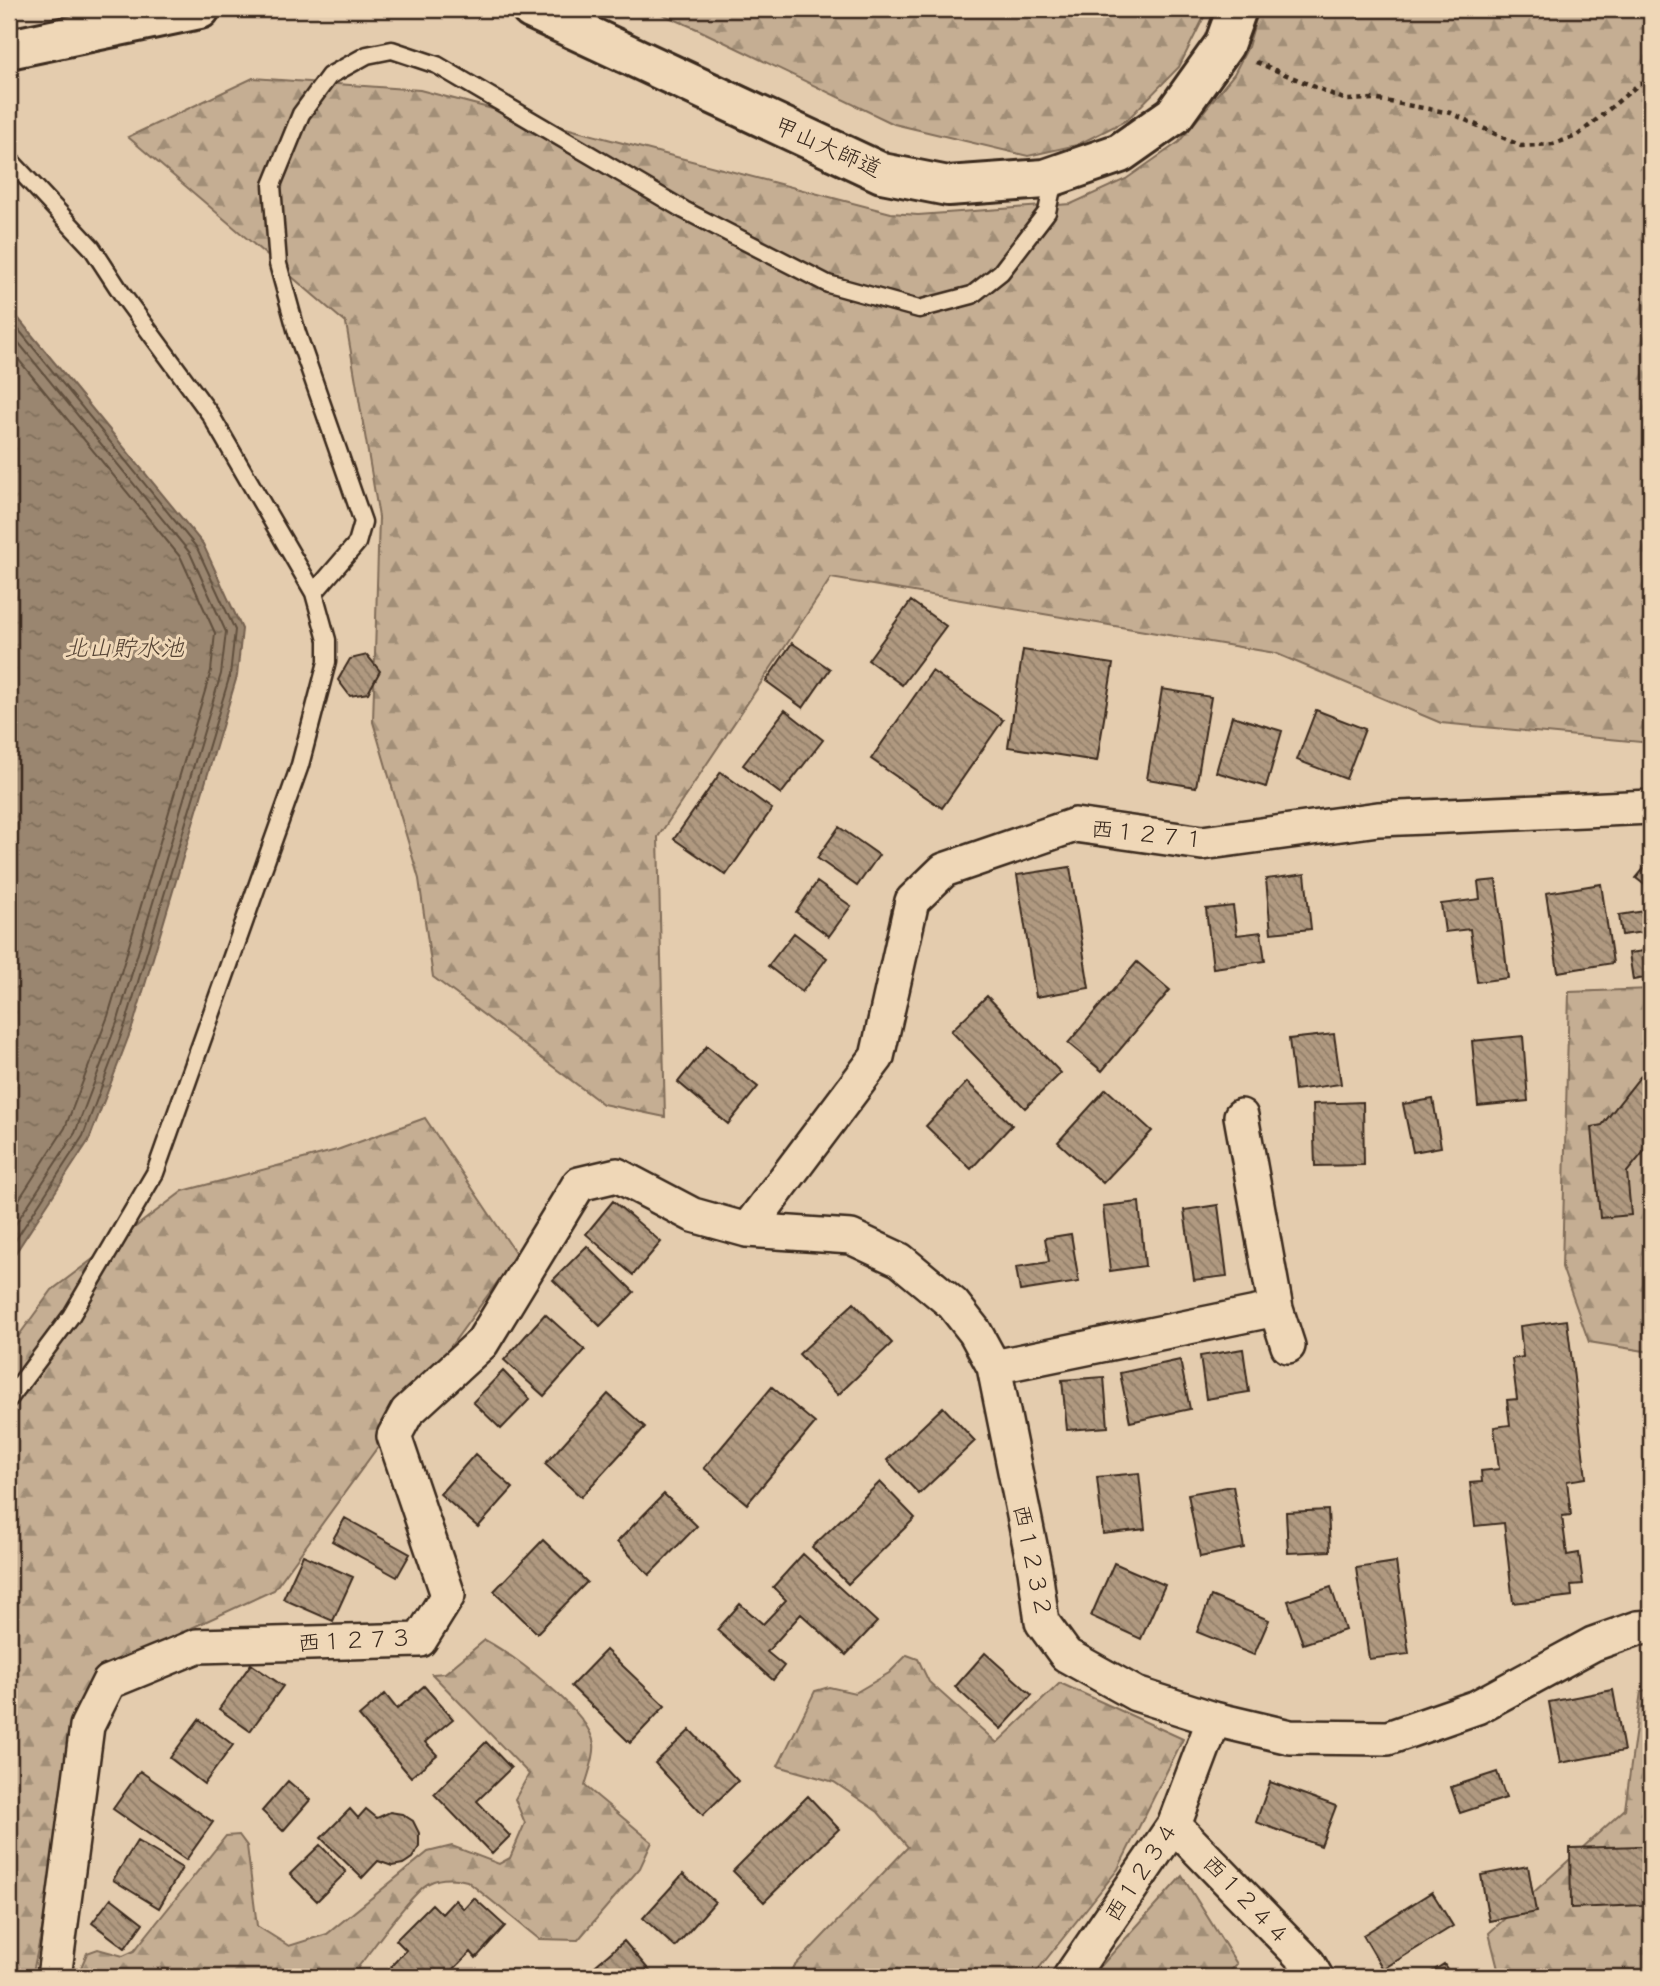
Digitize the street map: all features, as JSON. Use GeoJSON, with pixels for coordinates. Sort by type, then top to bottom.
{"type":"FeatureCollection","features":[{"type":"Feature","properties":{"kind":"street"},"geometry":{"type":"LineString","coordinates":[[9,49],[200,9]]}},
{"type":"Feature","properties":{"kind":"street","name":"甲山大師道"},"geometry":{"type":"LineString","coordinates":[[531,9],[882,173],[948,186],[1055,177],[1120,153],[1174,115],[1224,46],[1237,9]]}},
{"type":"Feature","properties":{"kind":"street","name":"西１２７１"},"geometry":{"type":"LineString","coordinates":[[747,1230],[877,1057],[912,901],[944,870],[1075,825],[1202,843],[1378,819],[1651,807]]}},
{"type":"Feature","properties":{"kind":"street"},"geometry":{"type":"LineString","coordinates":[[1241,1116],[1276,1309],[1288,1346]]}},
{"type":"Feature","properties":{"kind":"street","name":"西１２３２"},"geometry":{"type":"LineString","coordinates":[[617,1175],[693,1215],[747,1230],[851,1237],[900,1260],[953,1304],[975,1332],[994,1367],[1035,1570],[1042,1622],[1066,1655],[1136,1694],[1214,1719],[1290,1737],[1388,1738],[1477,1707],[1593,1644],[1638,1628],[1651,1627]]}},
{"type":"Feature","properties":{"kind":"street","name":"西１２７３"},"geometry":{"type":"LineString","coordinates":[[54,1977],[87,1726],[109,1682],[197,1646],[420,1640],[448,1595],[394,1436],[407,1412],[482,1343],[579,1184],[617,1175]]}},
{"type":"Feature","properties":{"kind":"street"},"geometry":{"type":"LineString","coordinates":[[994,1367],[1276,1309]]}},
{"type":"Feature","properties":{"kind":"street","name":"西１２３４"},"geometry":{"type":"LineString","coordinates":[[1070,1977],[1174,1825],[1214,1719]]}},
{"type":"Feature","properties":{"kind":"street","name":"西１２４４"},"geometry":{"type":"LineString","coordinates":[[1174,1825],[1308,1963],[1316,1977]]}},
{"type":"Feature","properties":{"kind":"lane"},"geometry":{"type":"LineString","coordinates":[[314,593],[357,543],[363,522],[297,333],[278,264],[272,185],[301,114],[329,76],[367,55],[392,50],[437,65],[684,210],[828,284],[919,309],[972,295],[1001,272],[1047,212],[1055,177]]}},
{"type":"Feature","properties":{"kind":"lane"},"geometry":{"type":"LineString","coordinates":[[9,159],[92,248],[124,297],[210,414],[314,593],[327,640],[327,662],[300,765],[155,1172],[71,1316],[9,1399]]}},
{"type":"Feature","properties":{"kind":"path"},"geometry":{"type":"LineString","coordinates":[[1224,46],[1274,71],[1346,100],[1373,99],[1451,113],[1521,146],[1553,144],[1577,135],[1639,85],[1651,82]]}},
{"type":"Feature","properties":{"kind":"green space"},"geometry":{"type":"Polygon","coordinates":[[[650,9],[1208,9],[1179,67],[1127,120],[1077,145],[1028,156],[894,124],[650,9]]]}},
{"type":"Feature","properties":{"kind":"green space"},"geometry":{"type":"Polygon","coordinates":[[[1259,9],[1651,9],[1651,743],[1441,723],[1275,653],[831,578],[658,837],[665,1117],[603,1104],[433,977],[419,879],[373,722],[379,517],[346,323],[128,137],[253,78],[420,90],[891,213],[918,215],[1071,204],[1126,179],[1179,142],[1234,74],[1248,47],[1259,9]]]}},
{"type":"Feature","properties":{"kind":"green space"},"geometry":{"type":"Polygon","coordinates":[[[1651,989],[1651,1352],[1589,1342],[1562,1267],[1569,992],[1651,989]]]}},
{"type":"Feature","properties":{"kind":"green space"},"geometry":{"type":"Polygon","coordinates":[[[425,1118],[517,1255],[274,1590],[96,1672],[32,1977],[9,1977],[9,1349],[52,1290],[183,1191],[337,1150],[425,1118]]]}},
{"type":"Feature","properties":{"kind":"green space"},"geometry":{"type":"Polygon","coordinates":[[[485,1640],[531,1671],[579,1716],[589,1730],[594,1744],[593,1759],[585,1786],[652,1842],[640,1868],[578,1940],[539,1939],[467,1881],[443,1879],[422,1888],[403,1909],[358,1967],[360,1977],[77,1977],[87,1953],[98,1949],[123,1956],[134,1951],[226,1836],[239,1835],[247,1846],[257,1926],[289,1946],[327,1934],[428,1852],[452,1846],[499,1864],[510,1858],[525,1823],[515,1799],[529,1774],[432,1674],[445,1673],[485,1640]]]}},
{"type":"Feature","properties":{"kind":"green space"},"geometry":{"type":"Polygon","coordinates":[[[907,1655],[918,1659],[929,1682],[997,1743],[1060,1683],[1183,1739],[1118,1869],[1032,1977],[784,1977],[908,1847],[878,1812],[834,1782],[778,1766],[815,1691],[829,1687],[855,1693],[889,1673],[907,1655]]]}},
{"type":"Feature","properties":{"kind":"green space"},"geometry":{"type":"Polygon","coordinates":[[[1651,1689],[1651,1977],[1500,1977],[1489,1933],[1625,1809],[1641,1691],[1651,1689]]]}},
{"type":"Feature","properties":{"kind":"green space"},"geometry":{"type":"Polygon","coordinates":[[[1182,1876],[1237,1964],[1225,1977],[1091,1977],[1182,1876]]]}},
{"type":"Feature","properties":{"kind":"water","name":"北山貯水池"},"geometry":{"type":"Polygon","coordinates":[[[9,307],[203,544],[242,629],[237,676],[133,1025],[89,1140],[9,1263],[9,307]]]}},
{"type":"Feature","properties":{"kind":"building"},"geometry":{"type":"Polygon","coordinates":[[[911,601],[946,626],[902,685],[868,660],[911,601]]]}},
{"type":"Feature","properties":{"kind":"building"},"geometry":{"type":"Polygon","coordinates":[[[792,643],[830,669],[803,708],[766,681],[792,643]]]}},
{"type":"Feature","properties":{"kind":"building"},"geometry":{"type":"Polygon","coordinates":[[[1023,650],[1113,664],[1097,761],[1008,747],[1023,650]]]}},
{"type":"Feature","properties":{"kind":"building"},"geometry":{"type":"Polygon","coordinates":[[[367,655],[380,671],[368,693],[350,696],[338,680],[350,659],[367,655]]]}},
{"type":"Feature","properties":{"kind":"building"},"geometry":{"type":"Polygon","coordinates":[[[932,671],[1003,720],[942,808],[871,759],[932,671]]]}},
{"type":"Feature","properties":{"kind":"building"},"geometry":{"type":"Polygon","coordinates":[[[1162,689],[1211,697],[1196,787],[1147,779],[1162,689]]]}},
{"type":"Feature","properties":{"kind":"building"},"geometry":{"type":"Polygon","coordinates":[[[785,710],[823,740],[781,794],[743,765],[785,710]]]}},
{"type":"Feature","properties":{"kind":"building"},"geometry":{"type":"Polygon","coordinates":[[[1316,710],[1365,729],[1346,779],[1297,760],[1316,710]]]}},
{"type":"Feature","properties":{"kind":"building"},"geometry":{"type":"Polygon","coordinates":[[[1232,716],[1282,731],[1266,787],[1216,772],[1232,716]]]}},
{"type":"Feature","properties":{"kind":"building"},"geometry":{"type":"Polygon","coordinates":[[[721,772],[772,809],[726,875],[674,839],[721,772]]]}},
{"type":"Feature","properties":{"kind":"building"},"geometry":{"type":"Polygon","coordinates":[[[839,827],[879,855],[857,886],[817,858],[839,827]]]}},
{"type":"Feature","properties":{"kind":"building"},"geometry":{"type":"Polygon","coordinates":[[[1651,860],[1651,890],[1636,878],[1651,860]]]}},
{"type":"Feature","properties":{"kind":"building"},"geometry":{"type":"Polygon","coordinates":[[[1070,867],[1089,988],[1036,997],[1017,875],[1070,867]]]}},
{"type":"Feature","properties":{"kind":"building"},"geometry":{"type":"Polygon","coordinates":[[[1305,874],[1311,929],[1271,933],[1266,879],[1305,874]]]}},
{"type":"Feature","properties":{"kind":"building"},"geometry":{"type":"Polygon","coordinates":[[[1496,880],[1508,978],[1477,982],[1470,929],[1445,932],[1441,904],[1480,899],[1478,882],[1496,880]]]}},
{"type":"Feature","properties":{"kind":"building"},"geometry":{"type":"Polygon","coordinates":[[[817,882],[851,906],[829,936],[796,912],[817,882]]]}},
{"type":"Feature","properties":{"kind":"building"},"geometry":{"type":"Polygon","coordinates":[[[1601,884],[1613,963],[1558,972],[1546,893],[1601,884]]]}},
{"type":"Feature","properties":{"kind":"building"},"geometry":{"type":"Polygon","coordinates":[[[1233,906],[1237,935],[1261,932],[1265,961],[1213,968],[1206,909],[1233,906]]]}},
{"type":"Feature","properties":{"kind":"building"},"geometry":{"type":"Polygon","coordinates":[[[1651,910],[1651,931],[1622,935],[1619,915],[1651,910]]]}},
{"type":"Feature","properties":{"kind":"building"},"geometry":{"type":"Polygon","coordinates":[[[794,933],[827,958],[802,992],[768,966],[794,933]]]}},
{"type":"Feature","properties":{"kind":"building"},"geometry":{"type":"Polygon","coordinates":[[[1651,950],[1651,977],[1633,980],[1629,953],[1651,950]]]}},
{"type":"Feature","properties":{"kind":"building"},"geometry":{"type":"Polygon","coordinates":[[[1137,962],[1170,990],[1102,1071],[1068,1043],[1137,962]]]}},
{"type":"Feature","properties":{"kind":"building"},"geometry":{"type":"Polygon","coordinates":[[[987,996],[1061,1073],[1025,1108],[951,1031],[987,996]]]}},
{"type":"Feature","properties":{"kind":"building"},"geometry":{"type":"Polygon","coordinates":[[[1334,1034],[1341,1084],[1295,1090],[1289,1039],[1334,1034]]]}},
{"type":"Feature","properties":{"kind":"building"},"geometry":{"type":"Polygon","coordinates":[[[1523,1036],[1528,1101],[1478,1106],[1472,1041],[1523,1036]]]}},
{"type":"Feature","properties":{"kind":"building"},"geometry":{"type":"Polygon","coordinates":[[[707,1046],[758,1087],[728,1124],[678,1082],[707,1046]]]}},
{"type":"Feature","properties":{"kind":"building"},"geometry":{"type":"Polygon","coordinates":[[[1651,1063],[1651,1143],[1627,1172],[1631,1215],[1600,1218],[1592,1127],[1602,1125],[1651,1063]]]}},
{"type":"Feature","properties":{"kind":"building"},"geometry":{"type":"Polygon","coordinates":[[[967,1082],[1012,1125],[971,1169],[926,1126],[967,1082]]]}},
{"type":"Feature","properties":{"kind":"building"},"geometry":{"type":"Polygon","coordinates":[[[1106,1089],[1152,1131],[1103,1183],[1058,1142],[1106,1089]]]}},
{"type":"Feature","properties":{"kind":"building"},"geometry":{"type":"Polygon","coordinates":[[[1433,1099],[1441,1147],[1413,1152],[1403,1104],[1433,1099]]]}},
{"type":"Feature","properties":{"kind":"building"},"geometry":{"type":"Polygon","coordinates":[[[1363,1102],[1364,1165],[1315,1166],[1313,1104],[1363,1102]]]}},
{"type":"Feature","properties":{"kind":"building"},"geometry":{"type":"Polygon","coordinates":[[[613,1201],[661,1242],[633,1275],[586,1234],[613,1201]]]}},
{"type":"Feature","properties":{"kind":"building"},"geometry":{"type":"Polygon","coordinates":[[[1139,1202],[1145,1266],[1110,1271],[1103,1206],[1139,1202]]]}},
{"type":"Feature","properties":{"kind":"building"},"geometry":{"type":"Polygon","coordinates":[[[1218,1205],[1227,1276],[1194,1280],[1184,1210],[1218,1205]]]}},
{"type":"Feature","properties":{"kind":"building"},"geometry":{"type":"Polygon","coordinates":[[[1071,1234],[1079,1282],[1020,1291],[1016,1267],[1049,1262],[1045,1238],[1071,1234]]]}},
{"type":"Feature","properties":{"kind":"building"},"geometry":{"type":"Polygon","coordinates":[[[587,1246],[634,1292],[600,1326],[553,1280],[587,1246]]]}},
{"type":"Feature","properties":{"kind":"building"},"geometry":{"type":"Polygon","coordinates":[[[854,1303],[892,1343],[838,1395],[799,1354],[854,1303]]]}},
{"type":"Feature","properties":{"kind":"building"},"geometry":{"type":"Polygon","coordinates":[[[545,1314],[585,1350],[544,1396],[504,1360],[545,1314]]]}},
{"type":"Feature","properties":{"kind":"building"},"geometry":{"type":"Polygon","coordinates":[[[1567,1320],[1586,1478],[1567,1481],[1571,1515],[1562,1516],[1567,1555],[1579,1553],[1583,1584],[1571,1585],[1572,1596],[1513,1603],[1504,1523],[1475,1526],[1470,1483],[1482,1482],[1481,1471],[1499,1469],[1494,1427],[1510,1425],[1507,1400],[1517,1399],[1512,1359],[1523,1357],[1520,1326],[1567,1320]]]}},
{"type":"Feature","properties":{"kind":"building"},"geometry":{"type":"Polygon","coordinates":[[[1243,1349],[1249,1392],[1206,1399],[1200,1356],[1243,1349]]]}},
{"type":"Feature","properties":{"kind":"building"},"geometry":{"type":"Polygon","coordinates":[[[1180,1360],[1190,1409],[1130,1422],[1120,1373],[1180,1360]]]}},
{"type":"Feature","properties":{"kind":"building"},"geometry":{"type":"Polygon","coordinates":[[[503,1371],[530,1399],[501,1429],[473,1402],[503,1371]]]}},
{"type":"Feature","properties":{"kind":"building"},"geometry":{"type":"Polygon","coordinates":[[[1104,1377],[1108,1427],[1067,1430],[1062,1380],[1104,1377]]]}},
{"type":"Feature","properties":{"kind":"building"},"geometry":{"type":"Polygon","coordinates":[[[772,1387],[815,1423],[747,1504],[704,1468],[772,1387]]]}},
{"type":"Feature","properties":{"kind":"building"},"geometry":{"type":"Polygon","coordinates":[[[608,1394],[645,1427],[581,1497],[545,1464],[608,1394]]]}},
{"type":"Feature","properties":{"kind":"building"},"geometry":{"type":"Polygon","coordinates":[[[943,1407],[975,1441],[919,1494],[887,1460],[943,1407]]]}},
{"type":"Feature","properties":{"kind":"building"},"geometry":{"type":"Polygon","coordinates":[[[475,1454],[513,1488],[478,1527],[440,1494],[475,1454]]]}},
{"type":"Feature","properties":{"kind":"building"},"geometry":{"type":"Polygon","coordinates":[[[1139,1473],[1145,1529],[1103,1534],[1097,1477],[1139,1473]]]}},
{"type":"Feature","properties":{"kind":"building"},"geometry":{"type":"Polygon","coordinates":[[[880,1482],[915,1518],[848,1584],[812,1547],[880,1482]]]}},
{"type":"Feature","properties":{"kind":"building"},"geometry":{"type":"Polygon","coordinates":[[[1233,1486],[1244,1548],[1200,1557],[1188,1494],[1233,1486]]]}},
{"type":"Feature","properties":{"kind":"building"},"geometry":{"type":"Polygon","coordinates":[[[664,1494],[697,1526],[649,1575],[617,1542],[664,1494]]]}},
{"type":"Feature","properties":{"kind":"building"},"geometry":{"type":"Polygon","coordinates":[[[1328,1510],[1330,1551],[1288,1553],[1286,1512],[1328,1510]]]}},
{"type":"Feature","properties":{"kind":"building"},"geometry":{"type":"Polygon","coordinates":[[[345,1518],[410,1554],[397,1577],[332,1541],[345,1518]]]}},
{"type":"Feature","properties":{"kind":"building"},"geometry":{"type":"Polygon","coordinates":[[[543,1540],[587,1582],[537,1633],[494,1591],[543,1540]]]}},
{"type":"Feature","properties":{"kind":"building"},"geometry":{"type":"Polygon","coordinates":[[[803,1554],[877,1622],[846,1655],[801,1614],[767,1652],[784,1666],[773,1680],[717,1630],[740,1604],[763,1624],[786,1600],[773,1587],[803,1554]]]}},
{"type":"Feature","properties":{"kind":"building"},"geometry":{"type":"Polygon","coordinates":[[[303,1555],[353,1577],[333,1621],[283,1599],[303,1555]]]}},
{"type":"Feature","properties":{"kind":"building"},"geometry":{"type":"Polygon","coordinates":[[[1396,1562],[1409,1654],[1369,1659],[1356,1568],[1396,1562]]]}},
{"type":"Feature","properties":{"kind":"building"},"geometry":{"type":"Polygon","coordinates":[[[1114,1563],[1165,1585],[1141,1639],[1091,1616],[1114,1563]]]}},
{"type":"Feature","properties":{"kind":"building"},"geometry":{"type":"Polygon","coordinates":[[[1331,1587],[1345,1630],[1303,1644],[1288,1601],[1331,1587]]]}},
{"type":"Feature","properties":{"kind":"building"},"geometry":{"type":"Polygon","coordinates":[[[1211,1596],[1269,1620],[1254,1655],[1197,1632],[1211,1596]]]}},
{"type":"Feature","properties":{"kind":"building"},"geometry":{"type":"Polygon","coordinates":[[[606,1650],[665,1706],[630,1743],[571,1686],[606,1650]]]}},
{"type":"Feature","properties":{"kind":"building"},"geometry":{"type":"Polygon","coordinates":[[[985,1653],[1032,1695],[1001,1729],[955,1687],[985,1653]]]}},
{"type":"Feature","properties":{"kind":"building"},"geometry":{"type":"Polygon","coordinates":[[[251,1664],[283,1686],[250,1731],[219,1709],[251,1664]]]}},
{"type":"Feature","properties":{"kind":"building"},"geometry":{"type":"Polygon","coordinates":[[[424,1686],[453,1719],[425,1742],[437,1755],[411,1777],[359,1716],[385,1694],[397,1709],[424,1686]]]}},
{"type":"Feature","properties":{"kind":"building"},"geometry":{"type":"Polygon","coordinates":[[[1613,1690],[1624,1751],[1560,1763],[1549,1702],[1613,1690]]]}},
{"type":"Feature","properties":{"kind":"building"},"geometry":{"type":"Polygon","coordinates":[[[199,1719],[233,1745],[204,1784],[170,1758],[199,1719]]]}},
{"type":"Feature","properties":{"kind":"building"},"geometry":{"type":"Polygon","coordinates":[[[690,1730],[738,1781],[703,1815],[655,1763],[690,1730]]]}},
{"type":"Feature","properties":{"kind":"building"},"geometry":{"type":"Polygon","coordinates":[[[486,1742],[511,1768],[477,1801],[510,1836],[492,1854],[434,1794],[486,1742]]]}},
{"type":"Feature","properties":{"kind":"building"},"geometry":{"type":"Polygon","coordinates":[[[140,1771],[213,1822],[186,1860],[113,1809],[140,1771]]]}},
{"type":"Feature","properties":{"kind":"building"},"geometry":{"type":"Polygon","coordinates":[[[1497,1772],[1506,1798],[1460,1813],[1451,1787],[1497,1772]]]}},
{"type":"Feature","properties":{"kind":"building"},"geometry":{"type":"Polygon","coordinates":[[[288,1781],[310,1800],[283,1831],[262,1811],[288,1781]]]}},
{"type":"Feature","properties":{"kind":"building"},"geometry":{"type":"Polygon","coordinates":[[[1270,1782],[1336,1806],[1321,1846],[1256,1822],[1270,1782]]]}},
{"type":"Feature","properties":{"kind":"building"},"geometry":{"type":"Polygon","coordinates":[[[808,1796],[839,1829],[764,1902],[733,1871],[808,1796]]]}},
{"type":"Feature","properties":{"kind":"building"},"geometry":{"type":"Polygon","coordinates":[[[350,1809],[358,1818],[366,1809],[377,1818],[390,1812],[402,1814],[413,1821],[419,1833],[419,1847],[412,1858],[403,1864],[392,1866],[378,1861],[362,1878],[321,1838],[350,1809]]]}},
{"type":"Feature","properties":{"kind":"building"},"geometry":{"type":"Polygon","coordinates":[[[137,1841],[182,1868],[159,1908],[113,1880],[137,1841]]]}},
{"type":"Feature","properties":{"kind":"building"},"geometry":{"type":"Polygon","coordinates":[[[320,1845],[346,1872],[317,1901],[290,1874],[320,1845]]]}},
{"type":"Feature","properties":{"kind":"building"},"geometry":{"type":"Polygon","coordinates":[[[1642,1846],[1644,1905],[1571,1908],[1570,1848],[1642,1846]]]}},
{"type":"Feature","properties":{"kind":"building"},"geometry":{"type":"Polygon","coordinates":[[[1528,1866],[1536,1912],[1489,1921],[1481,1875],[1528,1866]]]}},
{"type":"Feature","properties":{"kind":"building"},"geometry":{"type":"Polygon","coordinates":[[[683,1874],[715,1902],[675,1947],[643,1918],[683,1874]]]}},
{"type":"Feature","properties":{"kind":"building"},"geometry":{"type":"Polygon","coordinates":[[[1432,1892],[1453,1926],[1383,1969],[1363,1935],[1432,1892]]]}},
{"type":"Feature","properties":{"kind":"building"},"geometry":{"type":"Polygon","coordinates":[[[111,1898],[143,1923],[125,1948],[92,1923],[111,1898]]]}},
{"type":"Feature","properties":{"kind":"building"},"geometry":{"type":"Polygon","coordinates":[[[474,1898],[505,1926],[476,1958],[471,1952],[446,1977],[433,1977],[427,1971],[421,1977],[383,1975],[406,1950],[396,1940],[432,1904],[442,1914],[455,1900],[464,1909],[474,1898]]]}},
{"type":"Feature","properties":{"kind":"building"},"geometry":{"type":"Polygon","coordinates":[[[624,1941],[655,1977],[582,1977],[624,1941]]]}},
{"type":"Feature","properties":{"kind":"building"},"geometry":{"type":"Polygon","coordinates":[[[1444,1964],[1452,1977],[1424,1977],[1444,1964]]]}}]}
